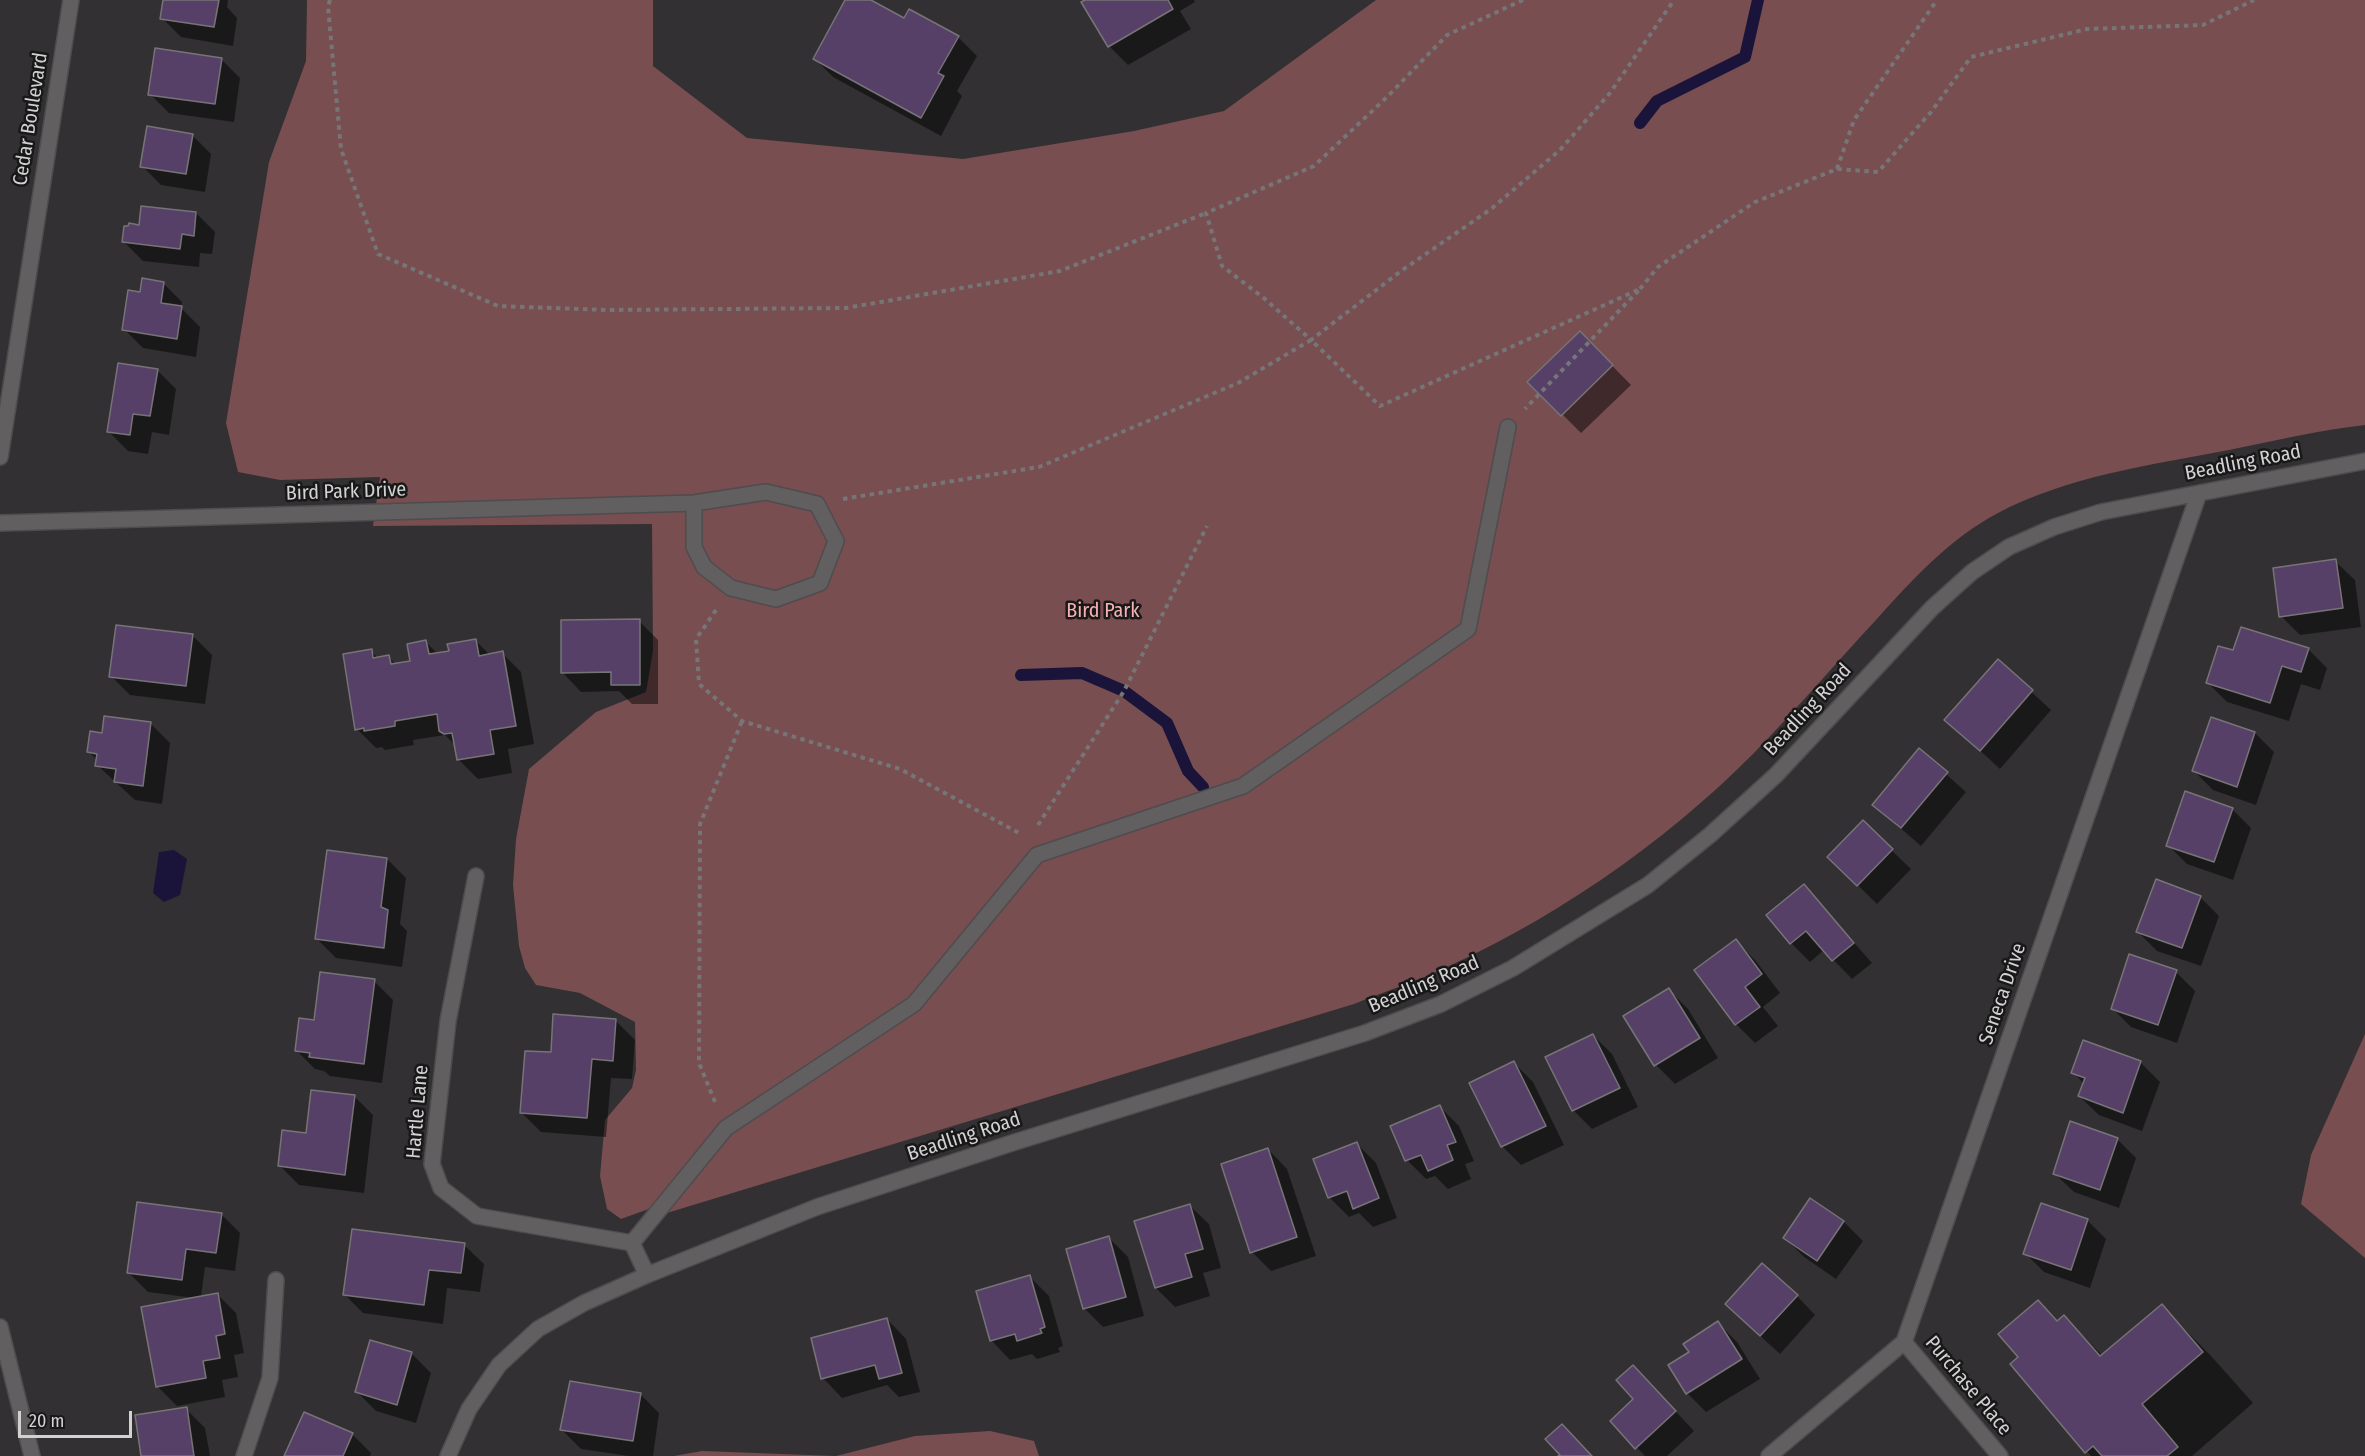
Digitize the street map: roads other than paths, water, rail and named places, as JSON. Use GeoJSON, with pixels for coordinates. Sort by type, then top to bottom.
{"type":"FeatureCollection","features":[{"type":"Feature","properties":{"kind":"street","name":"Cedar Boulevard"},"geometry":{"type":"LineString","coordinates":[[0,457],[71,0]]}},
{"type":"Feature","properties":{"kind":"street"},"geometry":{"type":"LineString","coordinates":[[647,1275],[632,1243],[726,1128],[914,1004],[1037,855],[1243,786],[1468,629],[1508,427]]}},
{"type":"Feature","properties":{"kind":"street","name":"Beadling Road"},"geometry":{"type":"LineString","coordinates":[[448,1456],[469,1409],[499,1365],[538,1329],[584,1303],[647,1275],[817,1207],[1012,1143],[1365,1033],[1441,1004],[1513,968],[1648,885],[1710,835],[1776,775],[1932,608],[1972,572],[2009,547],[2054,527],[2101,512],[2365,461]]}},
{"type":"Feature","properties":{"kind":"street","name":"Bird Park Drive"},"geometry":{"type":"LineString","coordinates":[[0,524],[694,503],[766,492],[817,504],[836,541],[820,583],[776,599],[731,588],[704,567],[694,547],[694,503]]}},
{"type":"Feature","properties":{"kind":"street","name":"Seneca Drive"},"geometry":{"type":"LineString","coordinates":[[1904,1342],[2199,493]]}},
{"type":"Feature","properties":{"kind":"street","name":"Hartle Lane"},"geometry":{"type":"LineString","coordinates":[[476,876],[447,1022],[432,1164],[441,1188],[477,1216],[632,1243]]}},
{"type":"Feature","properties":{"kind":"street"},"geometry":{"type":"LineString","coordinates":[[244,1456],[270,1378],[276,1280]]}},
{"type":"Feature","properties":{"kind":"street"},"geometry":{"type":"LineString","coordinates":[[0,1327],[32,1456]]}},
{"type":"Feature","properties":{"kind":"street"},"geometry":{"type":"LineString","coordinates":[[1769,1456],[1904,1342]]}},
{"type":"Feature","properties":{"kind":"street","name":"Purchase Place"},"geometry":{"type":"LineString","coordinates":[[1904,1342],[2000,1456]]}},
{"type":"Feature","properties":{"kind":"waterway"},"geometry":{"type":"LineString","coordinates":[[1640,123],[1657,101],[1745,57],[1758,0]]}},
{"type":"Feature","properties":{"kind":"waterway"},"geometry":{"type":"LineString","coordinates":[[1021,675],[1082,673],[1124,691],[1167,723],[1188,771],[1203,787]]}},
{"type":"Feature","properties":{"kind":"park label","name":"Bird Park"},"geometry":{"type":"Point","coordinates":[1103,611]}}]}
